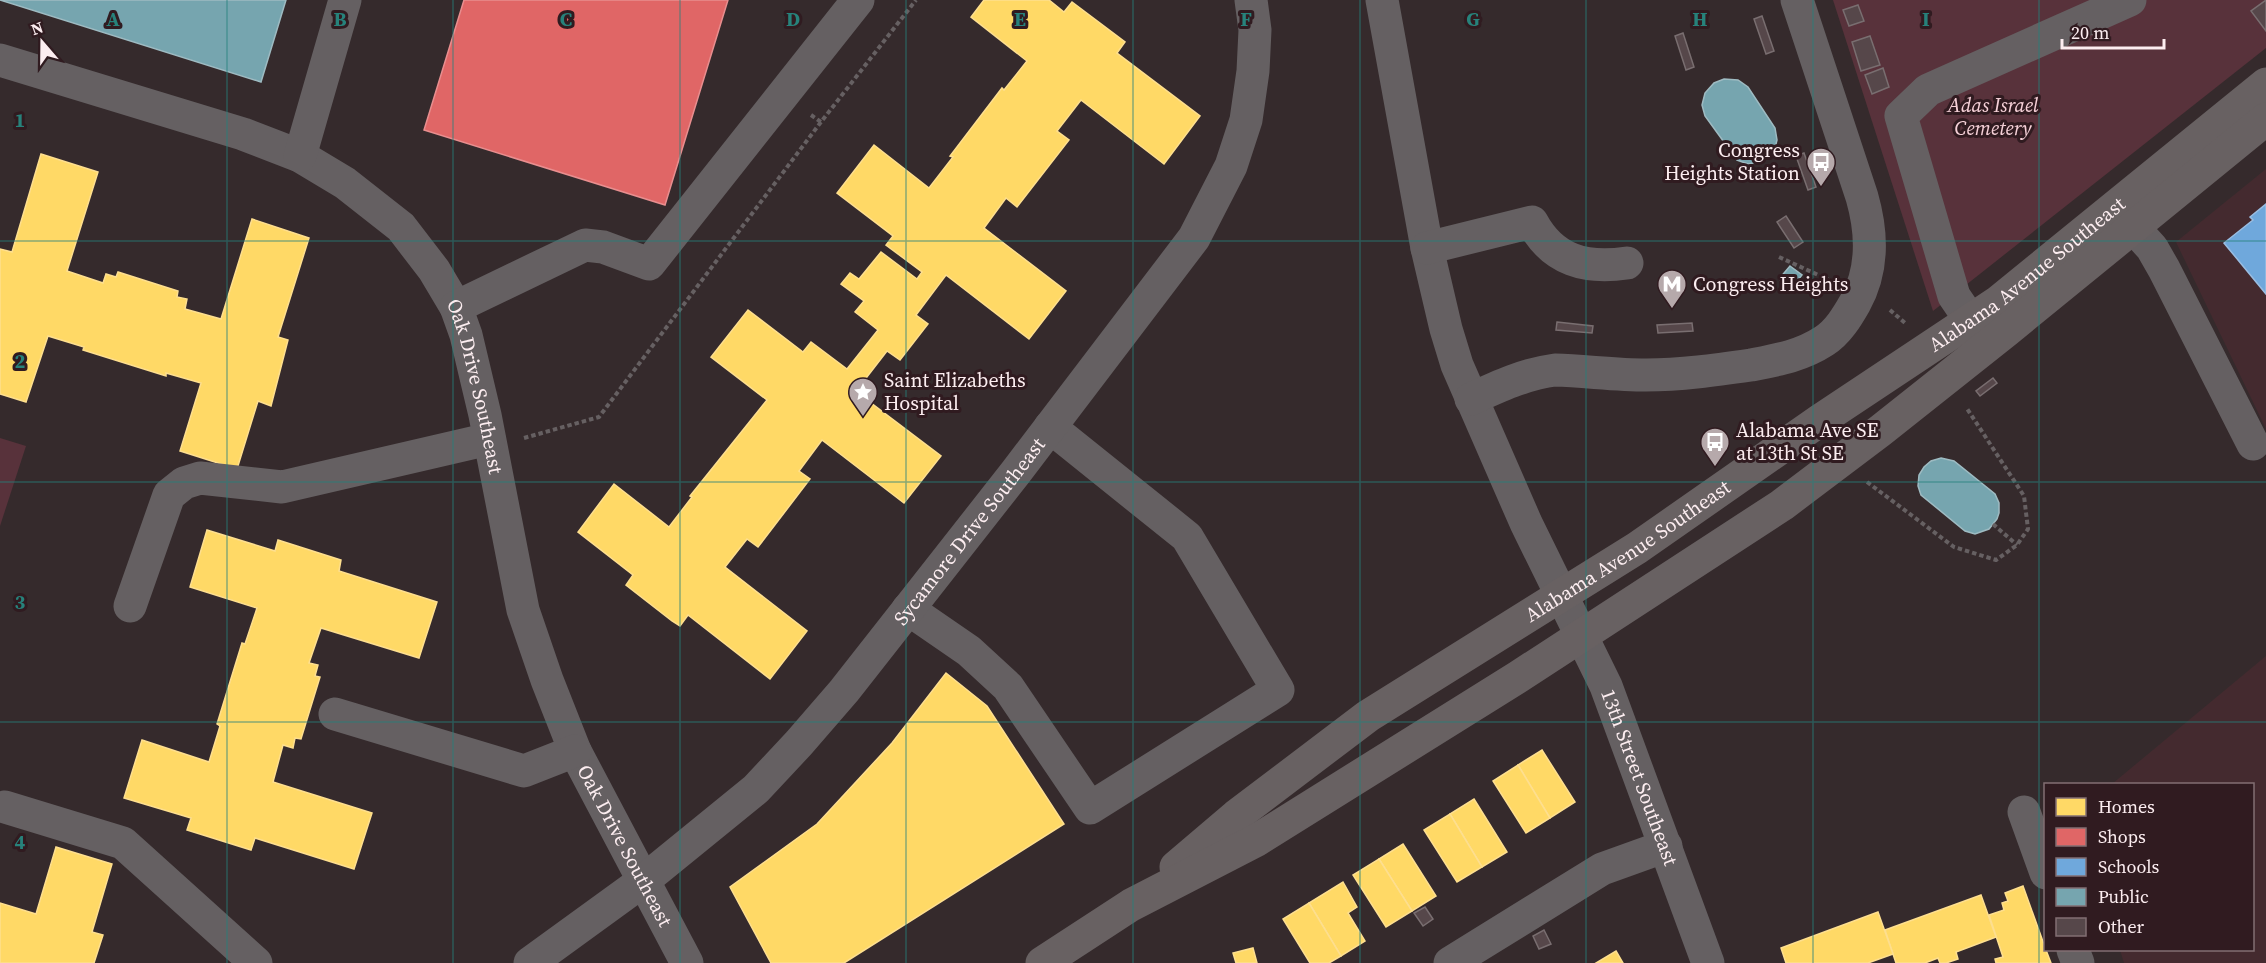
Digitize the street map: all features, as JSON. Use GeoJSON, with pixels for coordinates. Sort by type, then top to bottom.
{"type":"FeatureCollection","features":[{"type":"Feature","properties":{"kind":"main road","name":"Alabama Avenue Southeast"},"geometry":{"type":"LineString","coordinates":[[1131,905],[1236,816],[1346,731],[1637,548],[1810,427],[1971,321],[2026,281],[2266,84]]}},
{"type":"Feature","properties":{"kind":"main road","name":"Alabama Avenue Southeast"},"geometry":{"type":"LineString","coordinates":[[1042,963],[1131,905],[1257,840],[1582,636],[1782,505],[1880,431],[2266,119]]}},
{"type":"Feature","properties":{"kind":"street"},"geometry":{"type":"LineString","coordinates":[[300,156],[345,0]]}},
{"type":"Feature","properties":{"kind":"street"},"geometry":{"type":"LineString","coordinates":[[456,307],[585,245],[603,247],[649,264],[858,0]]}},
{"type":"Feature","properties":{"kind":"street","name":"Sycamore Drive Southeast"},"geometry":{"type":"LineString","coordinates":[[530,963],[643,881],[756,789],[829,708],[908,609],[1194,238],[1231,166],[1246,120],[1253,71],[1255,30],[1251,0]]}},
{"type":"Feature","properties":{"kind":"street","name":"13th Street Southeast"},"geometry":{"type":"LineString","coordinates":[[1382,0],[1427,248],[1446,329],[1471,399],[1526,523],[1606,686],[1708,963]]}},
{"type":"Feature","properties":{"kind":"street"},"geometry":{"type":"LineString","coordinates":[[1471,399],[1510,381],[1541,372],[1571,370],[1645,375],[1669,374],[1719,370],[1777,360],[1808,350],[1837,330],[1849,315],[1866,279],[1869,263],[1869,227],[1862,197],[1797,0]]}},
{"type":"Feature","properties":{"kind":"street"},"geometry":{"type":"LineString","coordinates":[[1971,321],[1954,296],[1901,116],[1928,90],[2130,0]]}},
{"type":"Feature","properties":{"kind":"street","name":"Oak Drive Southeast"},"geometry":{"type":"LineString","coordinates":[[0,60],[243,134],[300,156],[345,183],[401,227],[435,270],[456,307],[466,335],[523,610],[575,751],[687,963]]}},
{"type":"Feature","properties":{"kind":"street"},"geometry":{"type":"LineString","coordinates":[[1427,248],[1532,222],[1542,240],[1565,257],[1596,265],[1627,263]]}},
{"type":"Feature","properties":{"kind":"street"},"geometry":{"type":"LineString","coordinates":[[2133,227],[2152,248],[2164,269],[2253,444]]}},
{"type":"Feature","properties":{"kind":"street"},"geometry":{"type":"LineString","coordinates":[[908,609],[969,651],[1008,687],[1090,807],[1278,690],[1187,537],[1050,427]]}},
{"type":"Feature","properties":{"kind":"street"},"geometry":{"type":"LineString","coordinates":[[130,606],[169,495],[184,483],[201,478],[282,487],[490,443]]}},
{"type":"Feature","properties":{"kind":"street"},"geometry":{"type":"LineString","coordinates":[[335,714],[524,771],[575,751]]}},
{"type":"Feature","properties":{"kind":"street"},"geometry":{"type":"LineString","coordinates":[[5,807],[123,843],[256,963]]}},
{"type":"Feature","properties":{"kind":"street"},"geometry":{"type":"LineString","coordinates":[[2024,812],[2044,867]]}},
{"type":"Feature","properties":{"kind":"street"},"geometry":{"type":"LineString","coordinates":[[1450,963],[1602,869],[1666,846]]}},
{"type":"Feature","properties":{"kind":"path"},"geometry":{"type":"LineString","coordinates":[[490,443],[599,417],[916,0]]}},
{"type":"Feature","properties":{"kind":"path"},"geometry":{"type":"LineString","coordinates":[[783,94],[821,122]]}},
{"type":"Feature","properties":{"kind":"path"},"geometry":{"type":"LineString","coordinates":[[1779,257],[1832,282]]}},
{"type":"Feature","properties":{"kind":"path"},"geometry":{"type":"LineString","coordinates":[[1888,310],[1912,328]]}},
{"type":"Feature","properties":{"kind":"path"},"geometry":{"type":"LineString","coordinates":[[1860,478],[1954,547],[1996,560],[2017,545],[2028,529],[2024,496],[1960,399]]}},
{"type":"Feature","properties":{"kind":"path"},"geometry":{"type":"LineString","coordinates":[[1993,524],[2017,545]]}},
{"type":"Feature","properties":{"kind":"shaded area"},"geometry":{"type":"Polygon","coordinates":[[[2266,169],[2266,429],[2176,242],[2266,169]]]}},
{"type":"Feature","properties":{"kind":"shaded area"},"geometry":{"type":"Polygon","coordinates":[[[2266,656],[2266,963],[2124,963],[2120,951],[2254,951],[2254,783],[2113,783],[2266,656]]]}},
{"type":"Feature","properties":{"kind":"green space","name":"Adas Israel Cemetery"},"geometry":{"type":"Polygon","coordinates":[[[1833,0],[2266,0],[2266,48],[1933,311],[1833,0]]]}},
{"type":"Feature","properties":{"kind":"green space"},"geometry":{"type":"Polygon","coordinates":[[[0,438],[26,446],[0,526],[0,438]]]}},
{"type":"Feature","properties":{"kind":"building: Homes"},"geometry":{"type":"Polygon","coordinates":[[[984,0],[1049,0],[1064,12],[1072,2],[1125,42],[1117,53],[1200,116],[1164,164],[1081,100],[1057,131],[1069,140],[1017,207],[1006,198],[984,228],[1066,291],[1029,339],[946,275],[916,315],[928,324],[900,360],[887,351],[863,382],[865,383],[858,393],[941,456],[904,503],[822,440],[799,471],[810,479],[758,547],[747,539],[725,567],[807,631],[770,679],[688,615],[680,626],[672,621],[626,585],[633,575],[578,532],[614,484],[669,527],[692,497],[690,496],[767,400],[711,357],[748,310],[803,352],[811,342],[847,369],[878,330],[855,312],[864,301],[841,284],[850,273],[859,279],[881,252],[917,279],[922,272],[886,245],[893,236],[837,193],[874,145],[929,188],[953,157],[950,156],[1002,88],[1004,90],[1027,61],[971,17],[984,0]]]}},
{"type":"Feature","properties":{"kind":"building: Homes"},"geometry":{"type":"Polygon","coordinates":[[[41,154],[98,172],[67,271],[103,283],[106,274],[116,277],[118,272],[178,291],[177,297],[187,299],[185,309],[221,319],[252,219],[309,238],[278,337],[288,340],[271,406],[258,401],[237,469],[180,451],[201,383],[166,373],[166,376],[83,350],[84,347],[48,336],[26,402],[0,394],[0,249],[12,252],[41,154]]]}},
{"type":"Feature","properties":{"kind":"building: Homes"},"geometry":{"type":"Polygon","coordinates":[[[207,530],[275,551],[278,540],[341,560],[339,571],[437,602],[419,658],[321,628],[309,663],[318,665],[315,676],[320,677],[301,739],[295,738],[293,748],[283,745],[273,782],[372,813],[354,869],[255,838],[251,850],[187,830],[191,818],[124,798],[142,740],[209,762],[220,726],[217,724],[242,643],[245,644],[257,608],[190,587],[207,530]]]}},
{"type":"Feature","properties":{"kind":"building: Homes"},"geometry":{"type":"Polygon","coordinates":[[[946,673],[987,706],[1064,824],[844,963],[771,963],[730,887],[817,824],[892,743],[946,673]]]}},
{"type":"Feature","properties":{"kind":"building: Homes"},"geometry":{"type":"Polygon","coordinates":[[[1542,750],[1575,802],[1550,818],[1518,765],[1542,750]]]}},
{"type":"Feature","properties":{"kind":"building: Homes"},"geometry":{"type":"Polygon","coordinates":[[[1518,765],[1550,818],[1526,833],[1493,781],[1518,765]]]}},
{"type":"Feature","properties":{"kind":"building: Homes"},"geometry":{"type":"Polygon","coordinates":[[[1474,799],[1507,852],[1482,867],[1450,814],[1474,799]]]}},
{"type":"Feature","properties":{"kind":"building: Homes"},"geometry":{"type":"Polygon","coordinates":[[[1450,814],[1482,867],[1457,882],[1424,830],[1450,814]]]}},
{"type":"Feature","properties":{"kind":"building: Homes"},"geometry":{"type":"Polygon","coordinates":[[[1403,844],[1436,896],[1412,911],[1379,859],[1403,844]]]}},
{"type":"Feature","properties":{"kind":"building: Homes"},"geometry":{"type":"Polygon","coordinates":[[[56,847],[112,864],[92,932],[103,935],[94,963],[0,963],[0,903],[36,914],[56,847]]]}},
{"type":"Feature","properties":{"kind":"building: Homes"},"geometry":{"type":"Polygon","coordinates":[[[1379,859],[1412,911],[1386,927],[1353,875],[1379,859]]]}},
{"type":"Feature","properties":{"kind":"building: Homes"},"geometry":{"type":"Polygon","coordinates":[[[1343,882],[1357,907],[1348,913],[1365,941],[1341,956],[1309,903],[1343,882]]]}},
{"type":"Feature","properties":{"kind":"building: Homes"},"geometry":{"type":"Polygon","coordinates":[[[2023,886],[2044,944],[2044,951],[2047,951],[2051,963],[1996,963],[1995,959],[2003,957],[1989,915],[2004,910],[2002,903],[2008,901],[2005,893],[2023,886]]]}},
{"type":"Feature","properties":{"kind":"building: Homes"},"geometry":{"type":"Polygon","coordinates":[[[1981,895],[1996,937],[1956,952],[1958,959],[1946,963],[1940,963],[1938,958],[1925,963],[1896,963],[1885,930],[1981,895]]]}},
{"type":"Feature","properties":{"kind":"building: Homes"},"geometry":{"type":"Polygon","coordinates":[[[1309,903],[1341,956],[1329,963],[1310,963],[1283,919],[1309,903]]]}},
{"type":"Feature","properties":{"kind":"building: Homes"},"geometry":{"type":"Polygon","coordinates":[[[1878,912],[1893,954],[1868,963],[1786,963],[1781,948],[1878,912]]]}},
{"type":"Feature","properties":{"kind":"building: Homes"},"geometry":{"type":"Polygon","coordinates":[[[1253,948],[1257,963],[1236,963],[1233,953],[1253,948]]]}},
{"type":"Feature","properties":{"kind":"building: Homes"},"geometry":{"type":"Polygon","coordinates":[[[1616,951],[1623,963],[1596,963],[1616,951]]]}},
{"type":"Feature","properties":{"kind":"building: Shops"},"geometry":{"type":"Polygon","coordinates":[[[464,0],[728,0],[665,205],[424,130],[464,0]]]}},
{"type":"Feature","properties":{"kind":"building: Schools"},"geometry":{"type":"Polygon","coordinates":[[[2266,204],[2266,294],[2224,243],[2253,220],[2250,217],[2266,204]]]}},
{"type":"Feature","properties":{"kind":"building: Public"},"geometry":{"type":"Polygon","coordinates":[[[0,0],[286,0],[261,82],[0,0]]]}},
{"type":"Feature","properties":{"kind":"building: Public"},"geometry":{"type":"Polygon","coordinates":[[[1724,79],[1738,80],[1748,87],[1775,128],[1777,140],[1775,148],[1764,161],[1748,164],[1737,160],[1705,116],[1702,105],[1705,93],[1714,83],[1724,79]]]}},
{"type":"Feature","properties":{"kind":"building: Public"},"geometry":{"type":"Polygon","coordinates":[[[1790,266],[1802,275],[1791,289],[1779,279],[1790,266]]]}},
{"type":"Feature","properties":{"kind":"building: Public"},"geometry":{"type":"Polygon","coordinates":[[[1941,458],[1954,461],[1995,494],[1999,503],[1999,513],[1989,529],[1975,534],[1965,531],[1921,495],[1918,486],[1919,475],[1931,461],[1941,458]]]}},
{"type":"Feature","properties":{"kind":"building: Other"},"geometry":{"type":"Polygon","coordinates":[[[2266,0],[2266,31],[2251,11],[2266,0]]]}},
{"type":"Feature","properties":{"kind":"building: Other"},"geometry":{"type":"Polygon","coordinates":[[[1858,5],[1864,21],[1849,26],[1843,10],[1858,5]]]}},
{"type":"Feature","properties":{"kind":"building: Other"},"geometry":{"type":"Polygon","coordinates":[[[1762,16],[1774,51],[1766,54],[1754,19],[1762,16]]]}},
{"type":"Feature","properties":{"kind":"building: Other"},"geometry":{"type":"Polygon","coordinates":[[[1683,33],[1694,67],[1686,70],[1675,36],[1683,33]]]}},
{"type":"Feature","properties":{"kind":"building: Other"},"geometry":{"type":"Polygon","coordinates":[[[1870,36],[1880,65],[1861,71],[1852,42],[1870,36]]]}},
{"type":"Feature","properties":{"kind":"building: Other"},"geometry":{"type":"Polygon","coordinates":[[[1883,68],[1889,87],[1872,94],[1865,75],[1883,68]]]}},
{"type":"Feature","properties":{"kind":"building: Other"},"geometry":{"type":"Polygon","coordinates":[[[1804,153],[1816,187],[1808,190],[1796,156],[1804,153]]]}},
{"type":"Feature","properties":{"kind":"building: Other"},"geometry":{"type":"Polygon","coordinates":[[[1786,216],[1803,242],[1794,248],[1777,222],[1786,216]]]}},
{"type":"Feature","properties":{"kind":"building: Other"},"geometry":{"type":"Polygon","coordinates":[[[1557,322],[1593,326],[1592,333],[1556,330],[1557,322]]]}},
{"type":"Feature","properties":{"kind":"building: Other"},"geometry":{"type":"Polygon","coordinates":[[[1692,323],[1693,331],[1658,333],[1657,325],[1692,323]]]}},
{"type":"Feature","properties":{"kind":"building: Other"},"geometry":{"type":"Polygon","coordinates":[[[1993,378],[1997,383],[1980,396],[1976,391],[1993,378]]]}},
{"type":"Feature","properties":{"kind":"building: Other"},"geometry":{"type":"Polygon","coordinates":[[[1425,907],[1433,919],[1423,926],[1414,913],[1425,907]]]}},
{"type":"Feature","properties":{"kind":"building: Other"},"geometry":{"type":"Polygon","coordinates":[[[1544,930],[1551,944],[1539,949],[1533,936],[1544,930]]]}},
{"type":"Feature","properties":{"kind":"place","name":"Congress Heights Station"},"geometry":{"type":"Point","coordinates":[1821,188]}},
{"type":"Feature","properties":{"kind":"place","name":"Congress Heights"},"geometry":{"type":"Point","coordinates":[1672,310]}},
{"type":"Feature","properties":{"kind":"place","name":"Saint Elizabeths Hospital"},"geometry":{"type":"Point","coordinates":[863,418]}},
{"type":"Feature","properties":{"kind":"place","name":"Alabama Ave SE at 13th St SE"},"geometry":{"type":"Point","coordinates":[1715,468]}}]}
